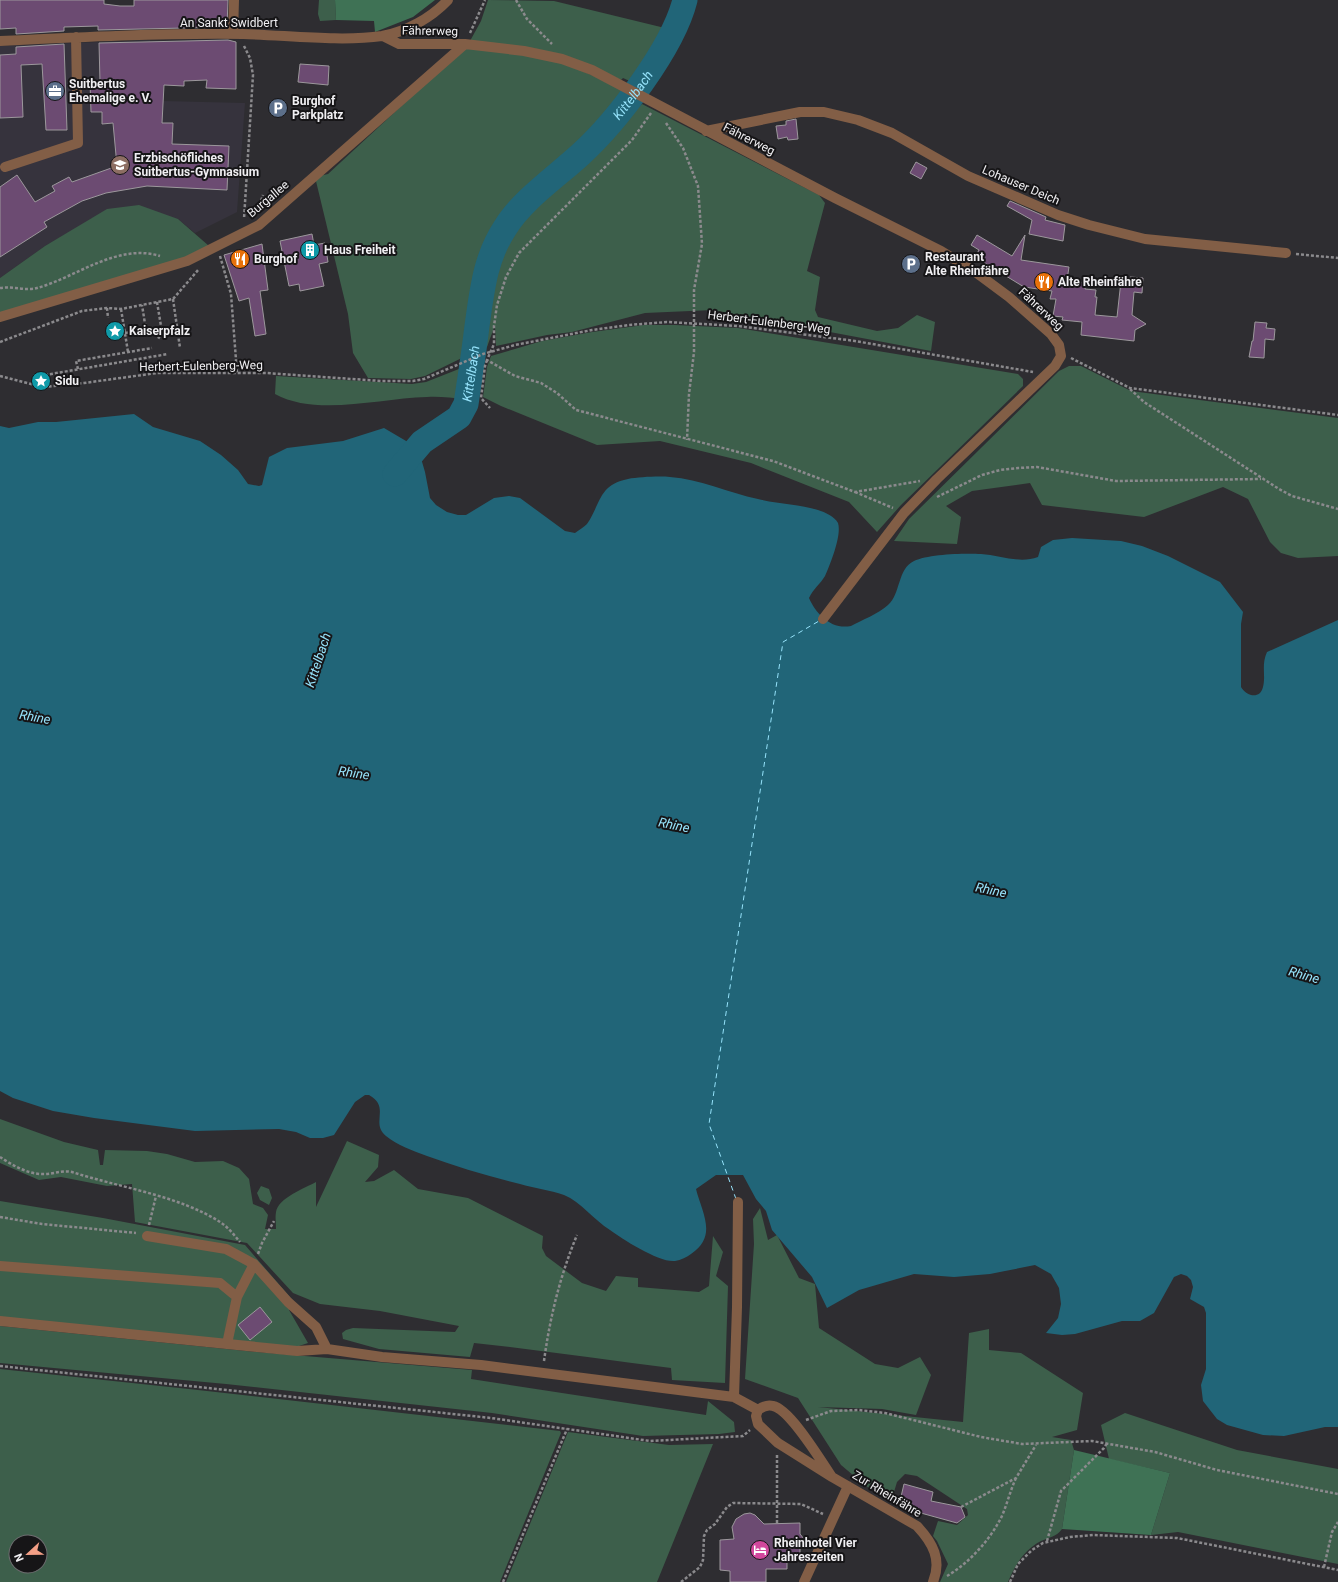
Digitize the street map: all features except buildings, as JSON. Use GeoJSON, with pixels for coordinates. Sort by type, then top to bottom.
{"type":"FeatureCollection","features":[{"type":"Feature","properties":{"kind":"street"},"geometry":{"type":"LineString","coordinates":[[233,34],[234,0]]}},
{"type":"Feature","properties":{"kind":"street","name":"An Sankt Swidbert"},"geometry":{"type":"LineString","coordinates":[[0,41],[76,37],[233,34],[254,35],[282,41],[383,36],[418,24],[440,8],[448,0]]}},
{"type":"Feature","properties":{"kind":"street","name":"Fährerweg"},"geometry":{"type":"LineString","coordinates":[[383,36],[399,44],[465,44],[524,50],[592,70],[647,98],[706,131],[941,251],[974,271],[1009,297],[1051,334],[1059,345],[1061,356]]}},
{"type":"Feature","properties":{"kind":"street"},"geometry":{"type":"LineString","coordinates":[[5,167],[78,143],[76,37]]}},
{"type":"Feature","properties":{"kind":"street","name":"Burgallee"},"geometry":{"type":"LineString","coordinates":[[0,317],[174,265],[243,234],[259,225],[465,44]]}},
{"type":"Feature","properties":{"kind":"street","name":"Lohauser Deich"},"geometry":{"type":"LineString","coordinates":[[706,131],[800,112],[824,112],[858,120],[892,133],[968,176],[1058,215],[1089,225],[1145,239],[1286,253]]}},
{"type":"Feature","properties":{"kind":"street"},"geometry":{"type":"LineString","coordinates":[[823,619],[904,513],[937,478],[1046,375],[1061,356]]}},
{"type":"Feature","properties":{"kind":"street"},"geometry":{"type":"LineString","coordinates":[[734,1397],[738,1307],[738,1202]]}},
{"type":"Feature","properties":{"kind":"street"},"geometry":{"type":"LineString","coordinates":[[147,1236],[226,1249],[252,1263],[288,1302],[316,1327],[327,1349]]}},
{"type":"Feature","properties":{"kind":"street"},"geometry":{"type":"LineString","coordinates":[[227,1344],[237,1298],[252,1263]]}},
{"type":"Feature","properties":{"kind":"street"},"geometry":{"type":"LineString","coordinates":[[0,1266],[220,1283],[237,1298]]}},
{"type":"Feature","properties":{"kind":"street"},"geometry":{"type":"LineString","coordinates":[[0,1321],[297,1351],[327,1349],[382,1358],[481,1365],[734,1397],[758,1410]]}},
{"type":"Feature","properties":{"kind":"street"},"geometry":{"type":"LineString","coordinates":[[758,1424],[756,1416],[758,1410],[764,1406],[772,1406],[786,1413],[832,1477]]}},
{"type":"Feature","properties":{"kind":"street","name":"Zur Rheinfähre"},"geometry":{"type":"LineString","coordinates":[[758,1424],[778,1443],[832,1477],[917,1526],[926,1536],[935,1553],[938,1563],[938,1580]]}},
{"type":"Feature","properties":{"kind":"street"},"geometry":{"type":"LineString","coordinates":[[804,1582],[848,1486]]}},
{"type":"Feature","properties":{"kind":"path"},"geometry":{"type":"LineString","coordinates":[[465,44],[478,18],[484,0]]}},
{"type":"Feature","properties":{"kind":"path"},"geometry":{"type":"LineString","coordinates":[[516,0],[527,19],[555,47],[562,60]]}},
{"type":"Feature","properties":{"kind":"path"},"geometry":{"type":"LineString","coordinates":[[243,234],[253,75],[250,58],[244,46]]}},
{"type":"Feature","properties":{"kind":"path"},"geometry":{"type":"LineString","coordinates":[[657,104],[662,117],[683,148],[698,186],[702,244],[694,290],[694,352],[689,394],[687,440]]}},
{"type":"Feature","properties":{"kind":"path"},"geometry":{"type":"LineString","coordinates":[[490,408],[481,398],[487,360],[494,344],[494,326],[497,305],[506,277],[519,253],[632,140],[657,104]]}},
{"type":"Feature","properties":{"kind":"path"},"geometry":{"type":"LineString","coordinates":[[217,246],[231,294],[236,373]]}},
{"type":"Feature","properties":{"kind":"path"},"geometry":{"type":"LineString","coordinates":[[0,288],[35,288],[63,279],[115,256],[149,253],[165,258],[174,265]]}},
{"type":"Feature","properties":{"kind":"path"},"geometry":{"type":"LineString","coordinates":[[1286,253],[1338,258]]}},
{"type":"Feature","properties":{"kind":"path"},"geometry":{"type":"LineString","coordinates":[[0,342],[82,311],[107,308],[121,309],[173,299],[201,267]]}},
{"type":"Feature","properties":{"kind":"path"},"geometry":{"type":"LineString","coordinates":[[173,299],[180,348]]}},
{"type":"Feature","properties":{"kind":"path"},"geometry":{"type":"LineString","coordinates":[[157,302],[162,332],[158,339]]}},
{"type":"Feature","properties":{"kind":"path"},"geometry":{"type":"LineString","coordinates":[[125,333],[146,330],[142,305]]}},
{"type":"Feature","properties":{"kind":"path"},"geometry":{"type":"LineString","coordinates":[[107,308],[108,318]]}},
{"type":"Feature","properties":{"kind":"path"},"geometry":{"type":"LineString","coordinates":[[121,309],[128,352]]}},
{"type":"Feature","properties":{"kind":"path","name":"Herbert-Eulenberg-Weg"},"geometry":{"type":"LineString","coordinates":[[0,376],[42,387],[157,373],[266,373],[380,381],[413,381],[424,379],[463,364],[483,354],[546,338],[621,326],[667,322],[738,326],[855,341],[1046,375]]}},
{"type":"Feature","properties":{"kind":"path"},"geometry":{"type":"LineString","coordinates":[[78,369],[76,361],[152,348]]}},
{"type":"Feature","properties":{"kind":"path"},"geometry":{"type":"LineString","coordinates":[[45,375],[168,354]]}},
{"type":"Feature","properties":{"kind":"path"},"geometry":{"type":"LineString","coordinates":[[1061,356],[1072,358],[1130,388],[1144,402],[1261,479],[1292,496],[1338,509]]}},
{"type":"Feature","properties":{"kind":"path"},"geometry":{"type":"LineString","coordinates":[[487,360],[514,376],[541,383],[557,393],[576,410],[687,440],[727,448],[773,461],[855,492],[904,513]]}},
{"type":"Feature","properties":{"kind":"path"},"geometry":{"type":"LineString","coordinates":[[1130,388],[1338,415]]}},
{"type":"Feature","properties":{"kind":"path"},"geometry":{"type":"LineString","coordinates":[[932,499],[982,476],[1000,470],[1018,468],[1037,467],[1116,480],[1261,479]]}},
{"type":"Feature","properties":{"kind":"path"},"geometry":{"type":"LineString","coordinates":[[855,492],[902,482],[937,478]]}},
{"type":"Feature","properties":{"kind":"path"},"geometry":{"type":"LineString","coordinates":[[0,1157],[25,1171],[35,1174],[66,1171],[109,1181],[185,1205],[221,1223],[245,1249],[252,1263]]}},
{"type":"Feature","properties":{"kind":"path"},"geometry":{"type":"LineString","coordinates":[[0,1217],[42,1224],[129,1232],[147,1236],[156,1196]]}},
{"type":"Feature","properties":{"kind":"path"},"geometry":{"type":"LineString","coordinates":[[252,1263],[274,1221]]}},
{"type":"Feature","properties":{"kind":"path"},"geometry":{"type":"LineString","coordinates":[[542,1373],[549,1321],[564,1265],[577,1235]]}},
{"type":"Feature","properties":{"kind":"path"},"geometry":{"type":"LineString","coordinates":[[0,1366],[491,1418],[650,1441],[743,1436],[758,1424]]}},
{"type":"Feature","properties":{"kind":"path"},"geometry":{"type":"LineString","coordinates":[[794,1424],[831,1411],[859,1410],[885,1413],[1011,1442],[1037,1445],[1092,1441],[1107,1443],[1155,1452],[1217,1470],[1338,1494]]}},
{"type":"Feature","properties":{"kind":"path"},"geometry":{"type":"LineString","coordinates":[[503,1582],[567,1429]]}},
{"type":"Feature","properties":{"kind":"path"},"geometry":{"type":"LineString","coordinates":[[777,1523],[776,1503],[778,1443]]}},
{"type":"Feature","properties":{"kind":"path"},"geometry":{"type":"LineString","coordinates":[[1047,1541],[1060,1491],[1104,1448],[1107,1443]]}},
{"type":"Feature","properties":{"kind":"path"},"geometry":{"type":"LineString","coordinates":[[938,1580],[964,1563],[987,1539],[1001,1517],[1016,1478],[1037,1445]]}},
{"type":"Feature","properties":{"kind":"path"},"geometry":{"type":"LineString","coordinates":[[961,1507],[1016,1478]]}},
{"type":"Feature","properties":{"kind":"path"},"geometry":{"type":"LineString","coordinates":[[681,1582],[700,1567],[703,1560],[704,1536],[707,1530],[715,1524],[727,1507],[733,1503],[801,1504],[833,1518]]}},
{"type":"Feature","properties":{"kind":"path"},"geometry":{"type":"LineString","coordinates":[[1324,1567],[1332,1532],[1338,1522]]}},
{"type":"Feature","properties":{"kind":"path"},"geometry":{"type":"LineString","coordinates":[[1010,1582],[1018,1564],[1047,1541],[1093,1535],[1170,1537],[1338,1570]]}},
{"type":"Feature","properties":{"kind":"shaded area","name":"Erzbischöfliches Suitbertus-Gymnasium"},"geometry":{"type":"Polygon","coordinates":[[[150,40],[164,85],[163,101],[245,103],[237,212],[195,233],[178,219],[92,218],[45,246],[0,278],[0,46],[150,40]]]}},
{"type":"Feature","properties":{"kind":"green space"},"geometry":{"type":"Polygon","coordinates":[[[319,0],[335,0],[336,20],[320,21],[318,14],[319,0]]]}},
{"type":"Feature","properties":{"kind":"green space"},"geometry":{"type":"Polygon","coordinates":[[[335,0],[435,0],[413,17],[375,32],[374,21],[336,20],[335,0]]]}},
{"type":"Feature","properties":{"kind":"green space"},"geometry":{"type":"Polygon","coordinates":[[[488,0],[554,1],[669,29],[655,55],[634,83],[623,78],[621,80],[594,67],[470,41],[481,21],[488,0]]]}},
{"type":"Feature","properties":{"kind":"green space"},"geometry":{"type":"Polygon","coordinates":[[[464,48],[525,55],[561,63],[588,73],[631,95],[620,110],[516,207],[490,244],[482,265],[470,354],[425,376],[411,379],[368,378],[353,353],[348,314],[315,177],[328,174],[464,48]]]}},
{"type":"Feature","properties":{"kind":"green space"},"geometry":{"type":"Polygon","coordinates":[[[642,104],[819,195],[825,203],[807,271],[820,277],[815,310],[818,317],[877,331],[898,328],[917,315],[935,322],[931,351],[713,310],[645,313],[572,332],[547,335],[496,346],[495,325],[487,347],[479,349],[485,296],[491,266],[499,245],[520,215],[642,104]]]}},
{"type":"Feature","properties":{"kind":"green space"},"geometry":{"type":"Polygon","coordinates":[[[139,205],[178,219],[209,246],[186,259],[0,315],[0,278],[45,246],[107,209],[139,205]]]}},
{"type":"Feature","properties":{"kind":"green space"},"geometry":{"type":"Polygon","coordinates":[[[644,325],[738,328],[1018,374],[1023,379],[1023,386],[901,505],[877,532],[849,502],[751,463],[660,441],[597,445],[501,406],[483,397],[487,367],[491,356],[542,341],[644,325]]]}},
{"type":"Feature","properties":{"kind":"green space"},"geometry":{"type":"Polygon","coordinates":[[[469,365],[464,399],[446,397],[409,398],[329,405],[292,401],[275,394],[276,376],[412,384],[426,382],[469,365]]]}},
{"type":"Feature","properties":{"kind":"green space"},"geometry":{"type":"Polygon","coordinates":[[[1069,366],[1081,366],[1131,391],[1338,418],[1338,556],[1298,558],[1281,553],[1270,542],[1248,499],[1223,487],[1144,517],[1042,505],[1030,483],[972,491],[946,506],[961,517],[957,544],[894,541],[909,519],[1059,371],[1069,366]]]}},
{"type":"Feature","properties":{"kind":"green space"},"geometry":{"type":"Polygon","coordinates":[[[0,1119],[64,1142],[98,1150],[100,1165],[103,1165],[105,1150],[147,1151],[167,1154],[195,1162],[223,1161],[239,1168],[249,1179],[253,1204],[263,1208],[268,1215],[265,1229],[276,1229],[276,1212],[282,1202],[293,1194],[316,1182],[316,1207],[347,1141],[379,1155],[378,1167],[365,1182],[374,1181],[394,1170],[418,1189],[468,1198],[543,1236],[542,1248],[546,1256],[582,1283],[606,1291],[616,1276],[638,1278],[638,1287],[699,1292],[709,1286],[713,1236],[723,1252],[716,1276],[728,1286],[725,1383],[672,1380],[671,1368],[474,1343],[470,1357],[379,1349],[343,1339],[342,1333],[353,1328],[455,1332],[459,1326],[380,1311],[320,1304],[293,1293],[247,1243],[135,1222],[132,1184],[107,1186],[61,1177],[39,1180],[0,1163],[0,1119]]]}},
{"type":"Feature","properties":{"kind":"green space"},"geometry":{"type":"Polygon","coordinates":[[[261,1186],[269,1189],[272,1198],[269,1205],[260,1200],[257,1193],[261,1186]]]}},
{"type":"Feature","properties":{"kind":"green space"},"geometry":{"type":"Polygon","coordinates":[[[0,1201],[103,1218],[245,1245],[296,1304],[289,1310],[308,1343],[296,1347],[0,1317],[0,1201]]]}},
{"type":"Feature","properties":{"kind":"green space"},"geometry":{"type":"Polygon","coordinates":[[[760,1208],[768,1240],[777,1235],[799,1278],[815,1284],[819,1328],[875,1364],[898,1368],[920,1357],[931,1375],[916,1415],[882,1409],[818,1407],[963,1422],[969,1333],[989,1329],[989,1350],[1021,1353],[1083,1393],[1077,1430],[1052,1437],[1071,1440],[1074,1450],[1062,1529],[1060,1532],[1041,1541],[1025,1553],[1017,1564],[1008,1582],[940,1582],[948,1564],[933,1536],[938,1521],[957,1525],[968,1515],[967,1509],[917,1476],[905,1474],[897,1482],[891,1502],[866,1486],[841,1465],[798,1398],[745,1379],[754,1244],[753,1219],[760,1208]]]}},
{"type":"Feature","properties":{"kind":"green space"},"geometry":{"type":"Polygon","coordinates":[[[0,1326],[257,1352],[472,1370],[471,1379],[706,1415],[708,1401],[734,1422],[735,1432],[719,1434],[643,1436],[492,1413],[226,1384],[0,1363],[0,1326]]]}},
{"type":"Feature","properties":{"kind":"green space"},"geometry":{"type":"Polygon","coordinates":[[[0,1369],[560,1431],[561,1433],[500,1582],[0,1582],[0,1369]]]}},
{"type":"Feature","properties":{"kind":"green space"},"geometry":{"type":"Polygon","coordinates":[[[1125,1413],[1237,1450],[1338,1469],[1338,1564],[1178,1532],[1151,1535],[1170,1473],[1109,1459],[1101,1425],[1125,1413]]]}},
{"type":"Feature","properties":{"kind":"green space"},"geometry":{"type":"Polygon","coordinates":[[[568,1432],[669,1445],[713,1444],[657,1582],[506,1582],[568,1432]]]}},
{"type":"Feature","properties":{"kind":"green space"},"geometry":{"type":"Polygon","coordinates":[[[1074,1450],[1170,1473],[1151,1535],[1062,1529],[1074,1450]]]}},
{"type":"Feature","properties":{"kind":"water","name":"Rhine"},"geometry":{"type":"Polygon","coordinates":[[[134,414],[153,427],[200,441],[221,455],[238,470],[248,484],[259,486],[262,485],[269,457],[287,448],[343,441],[384,428],[418,448],[425,472],[430,498],[436,505],[447,512],[458,515],[466,515],[494,498],[509,496],[520,498],[565,531],[575,533],[587,524],[602,496],[611,486],[628,479],[638,478],[681,478],[758,499],[803,506],[818,510],[835,519],[839,528],[835,550],[830,565],[825,576],[809,598],[816,610],[825,620],[837,626],[851,626],[875,614],[888,605],[895,595],[905,570],[914,561],[947,554],[981,554],[1024,560],[1031,559],[1038,557],[1041,547],[1053,540],[1072,538],[1121,541],[1142,546],[1168,556],[1220,582],[1243,612],[1241,624],[1241,687],[1246,693],[1249,694],[1259,694],[1263,687],[1264,661],[1267,652],[1338,620],[1338,1427],[1325,1427],[1284,1436],[1263,1435],[1227,1425],[1217,1419],[1203,1401],[1201,1385],[1206,1369],[1206,1313],[1204,1307],[1190,1299],[1193,1287],[1191,1280],[1187,1276],[1181,1274],[1174,1277],[1154,1313],[1140,1321],[1122,1321],[1075,1334],[1062,1335],[1046,1333],[1058,1318],[1061,1304],[1059,1288],[1051,1274],[1035,1265],[990,1274],[954,1277],[914,1274],[859,1290],[827,1308],[812,1277],[772,1230],[766,1211],[756,1199],[743,1175],[716,1175],[696,1189],[706,1224],[704,1240],[699,1247],[688,1256],[677,1261],[668,1261],[641,1250],[623,1239],[604,1226],[576,1202],[564,1195],[461,1168],[405,1148],[386,1136],[382,1131],[379,1120],[379,1105],[369,1095],[365,1095],[355,1102],[334,1135],[323,1138],[310,1138],[296,1132],[279,1129],[195,1131],[94,1118],[53,1111],[13,1098],[0,1091],[0,426],[9,428],[38,422],[56,422],[134,414]]]}},
{"type":"Feature","properties":{"kind":"waterway","name":"Kittelbach"},"geometry":{"type":"LineString","coordinates":[[395,474],[422,442],[459,417],[466,404],[485,275],[498,239],[512,218],[530,198],[581,154],[611,123],[627,103],[642,83],[669,40],[679,19],[685,0]]}},
{"type":"Feature","properties":{"kind":"ferry route"},"geometry":{"type":"LineString","coordinates":[[736,1199],[709,1124],[783,642],[819,621]]}},
{"type":"Feature","properties":{"kind":"place","name":"Suitbertus Ehemalige e. V."},"geometry":{"type":"Point","coordinates":[55,91]}},
{"type":"Feature","properties":{"kind":"place","name":"Burghof Parkplatz"},"geometry":{"type":"Point","coordinates":[278,108]}},
{"type":"Feature","properties":{"kind":"place","name":"Erzbischöfliches Suitbertus-Gymnasium"},"geometry":{"type":"Point","coordinates":[120,165]}},
{"type":"Feature","properties":{"kind":"place","name":"Haus Freiheit"},"geometry":{"type":"Point","coordinates":[310,250]}},
{"type":"Feature","properties":{"kind":"place","name":"Burghof"},"geometry":{"type":"Point","coordinates":[240,259]}},
{"type":"Feature","properties":{"kind":"place","name":"Restaurant Alte Rheinfähre"},"geometry":{"type":"Point","coordinates":[911,264]}},
{"type":"Feature","properties":{"kind":"place","name":"Alte Rheinfähre"},"geometry":{"type":"Point","coordinates":[1044,282]}},
{"type":"Feature","properties":{"kind":"place","name":"Kaiserpfalz"},"geometry":{"type":"Point","coordinates":[115,331]}},
{"type":"Feature","properties":{"kind":"place","name":"Sidu"},"geometry":{"type":"Point","coordinates":[41,381]}},
{"type":"Feature","properties":{"kind":"place","name":"Rheinhotel Vier Jahreszeiten"},"geometry":{"type":"Point","coordinates":[760,1550]}}]}
